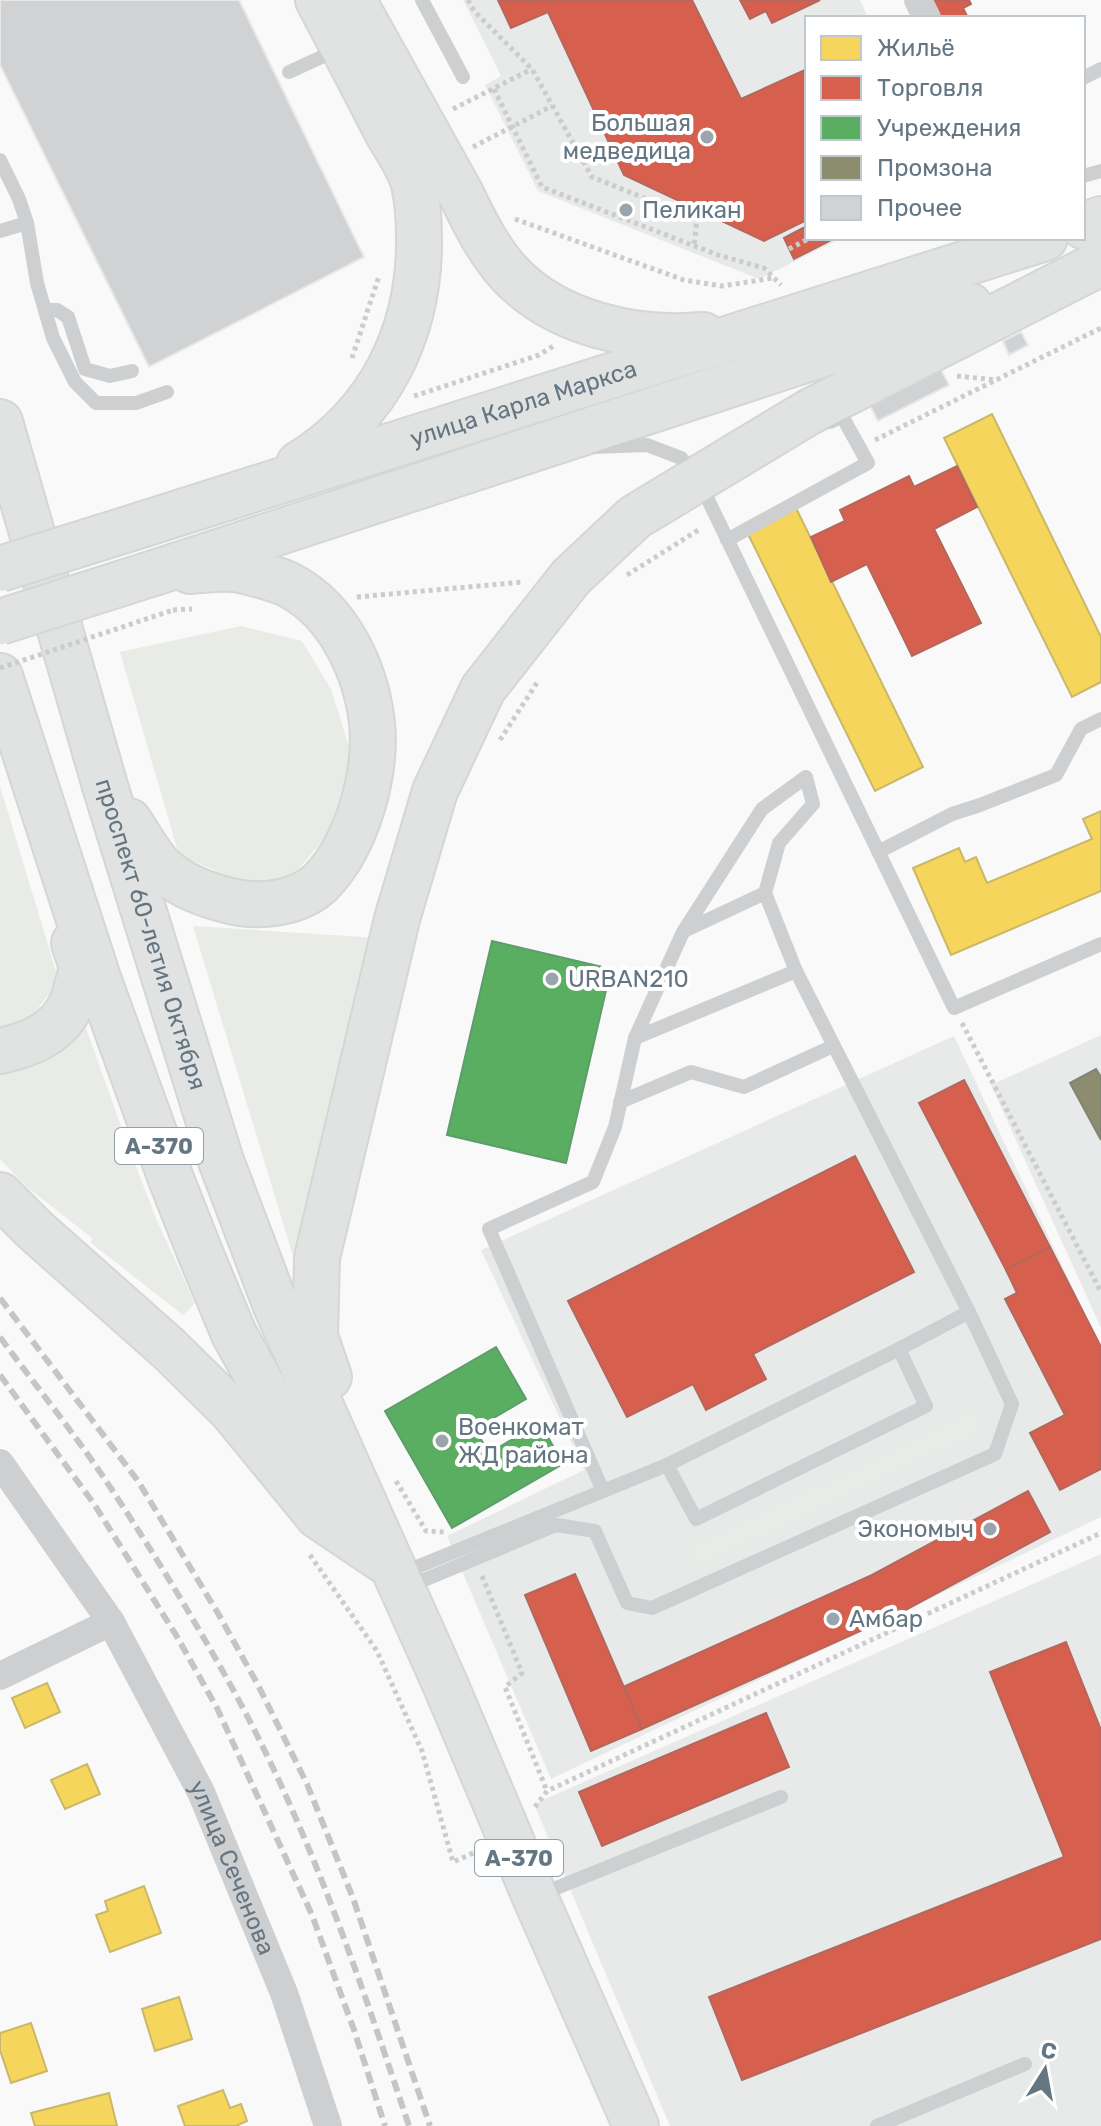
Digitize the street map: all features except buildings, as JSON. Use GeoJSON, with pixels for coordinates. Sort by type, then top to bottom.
{"type":"FeatureCollection","features":[{"type":"Feature","properties":{"kind":"main road"},"geometry":{"type":"LineString","coordinates":[[255,489],[316,453],[342,432],[365,405],[383,380],[406,333],[417,280],[419,229],[413,182],[318,0]]}},
{"type":"Feature","properties":{"kind":"main road"},"geometry":{"type":"LineString","coordinates":[[353,0],[492,251],[508,273],[543,302],[562,312],[617,329],[685,336],[766,308]]}},
{"type":"Feature","properties":{"kind":"main road"},"geometry":{"type":"LineString","coordinates":[[397,1576],[315,1336],[317,1258],[397,919],[435,791],[483,689],[571,577],[635,517],[711,482],[809,412],[1094,251],[1101,219]]}},
{"type":"Feature","properties":{"kind":"main road","name":"улица Карла Маркса"},"geometry":{"type":"LineString","coordinates":[[0,569],[255,489],[766,308],[1037,240]]}},
{"type":"Feature","properties":{"kind":"main road"},"geometry":{"type":"LineString","coordinates":[[165,591],[530,450],[1094,251]]}},
{"type":"Feature","properties":{"kind":"main road","name":"проспект 60-летия Октября"},"geometry":{"type":"LineString","coordinates":[[0,422],[105,786],[221,1161],[276,1306],[636,2126]]}},
{"type":"Feature","properties":{"kind":"main road"},"geometry":{"type":"LineString","coordinates":[[0,622],[165,591],[234,569],[289,585],[322,608],[345,640],[364,685],[372,724],[371,768],[360,814],[341,857],[319,884],[290,900],[246,905],[201,893],[163,870],[105,786]]}},
{"type":"Feature","properties":{"kind":"main road"},"geometry":{"type":"LineString","coordinates":[[0,1051],[23,1046],[45,1035],[64,1017],[76,994],[81,968],[1,678]]}},
{"type":"Feature","properties":{"kind":"main road","name":"проспект 60-летия Октября"},"geometry":{"type":"LineString","coordinates":[[1,678],[98,978],[171,1179],[234,1334],[295,1444],[397,1576]]}},
{"type":"Feature","properties":{"kind":"main road"},"geometry":{"type":"LineString","coordinates":[[0,1195],[168,1348],[232,1411],[318,1516],[397,1576]]}},
{"type":"Feature","properties":{"kind":"street","name":"улица Сеченова"},"geometry":{"type":"LineString","coordinates":[[0,1463],[111,1622],[201,1792],[284,1993],[328,2126]]}},
{"type":"Feature","properties":{"kind":"street"},"geometry":{"type":"LineString","coordinates":[[0,1676],[111,1622]]}},
{"type":"Feature","properties":{"kind":"lane"},"geometry":{"type":"LineString","coordinates":[[422,0],[463,77]]}},
{"type":"Feature","properties":{"kind":"lane"},"geometry":{"type":"LineString","coordinates":[[289,72],[343,47]]}},
{"type":"Feature","properties":{"kind":"lane"},"geometry":{"type":"LineString","coordinates":[[0,160],[27,223],[37,283],[53,338],[75,382],[96,403],[136,403],[167,392]]}},
{"type":"Feature","properties":{"kind":"lane"},"geometry":{"type":"LineString","coordinates":[[0,231],[27,223]]}},
{"type":"Feature","properties":{"kind":"lane"},"geometry":{"type":"LineString","coordinates":[[45,310],[57,310],[68,317],[85,369],[110,376],[132,371]]}},
{"type":"Feature","properties":{"kind":"lane"},"geometry":{"type":"LineString","coordinates":[[727,540],[868,463],[842,416],[814,431]]}},
{"type":"Feature","properties":{"kind":"lane"},"geometry":{"type":"LineString","coordinates":[[530,450],[647,445],[681,458],[711,482],[716,518],[954,1008],[1101,944]]}},
{"type":"Feature","properties":{"kind":"lane"},"geometry":{"type":"LineString","coordinates":[[878,852],[952,814],[1056,775],[1081,729],[1101,719]]}},
{"type":"Feature","properties":{"kind":"lane"},"geometry":{"type":"LineString","coordinates":[[397,1576],[556,1525],[595,1531],[627,1603],[652,1608],[995,1454],[1012,1404],[969,1312],[796,971],[765,893],[779,843],[813,804],[806,777],[762,809],[683,932],[635,1038],[615,1127],[593,1182],[489,1229],[603,1491]]}},
{"type":"Feature","properties":{"kind":"lane"},"geometry":{"type":"LineString","coordinates":[[683,932],[765,893]]}},
{"type":"Feature","properties":{"kind":"lane"},"geometry":{"type":"LineString","coordinates":[[635,1038],[796,971]]}},
{"type":"Feature","properties":{"kind":"lane"},"geometry":{"type":"LineString","coordinates":[[620,1102],[691,1072],[744,1087],[833,1046]]}},
{"type":"Feature","properties":{"kind":"lane"},"geometry":{"type":"LineString","coordinates":[[472,1552],[667,1465],[969,1312]]}},
{"type":"Feature","properties":{"kind":"lane"},"geometry":{"type":"LineString","coordinates":[[667,1465],[696,1519],[926,1406],[899,1349]]}},
{"type":"Feature","properties":{"kind":"lane"},"geometry":{"type":"LineString","coordinates":[[535,1897],[781,1797]]}},
{"type":"Feature","properties":{"kind":"lane"},"geometry":{"type":"LineString","coordinates":[[877,2126],[1025,2064]]}},
{"type":"Feature","properties":{"kind":"path"},"geometry":{"type":"LineString","coordinates":[[468,0],[474,11],[532,69],[592,177],[697,219],[694,246]]}},
{"type":"Feature","properties":{"kind":"path"},"geometry":{"type":"LineString","coordinates":[[452,109],[532,69]]}},
{"type":"Feature","properties":{"kind":"path"},"geometry":{"type":"LineString","coordinates":[[494,89],[542,187],[718,255],[764,268],[781,285]]}},
{"type":"Feature","properties":{"kind":"path"},"geometry":{"type":"LineString","coordinates":[[471,147],[552,106]]}},
{"type":"Feature","properties":{"kind":"path"},"geometry":{"type":"LineString","coordinates":[[501,214],[684,280],[722,286],[774,278]]}},
{"type":"Feature","properties":{"kind":"path"},"geometry":{"type":"LineString","coordinates":[[789,249],[806,240]]}},
{"type":"Feature","properties":{"kind":"path"},"geometry":{"type":"LineString","coordinates":[[350,362],[380,266]]}},
{"type":"Feature","properties":{"kind":"path"},"geometry":{"type":"LineString","coordinates":[[766,308],[781,285],[794,281]]}},
{"type":"Feature","properties":{"kind":"path"},"geometry":{"type":"LineString","coordinates":[[365,405],[393,403],[539,355],[584,327],[587,321]]}},
{"type":"Feature","properties":{"kind":"path"},"geometry":{"type":"LineString","coordinates":[[944,374],[996,380],[1101,328]]}},
{"type":"Feature","properties":{"kind":"path"},"geometry":{"type":"LineString","coordinates":[[627,576],[716,518]]}},
{"type":"Feature","properties":{"kind":"path"},"geometry":{"type":"LineString","coordinates":[[1,678],[165,591]]}},
{"type":"Feature","properties":{"kind":"path"},"geometry":{"type":"LineString","coordinates":[[496,747],[538,681]]}},
{"type":"Feature","properties":{"kind":"path"},"geometry":{"type":"LineString","coordinates":[[954,1008],[1101,1292]]}},
{"type":"Feature","properties":{"kind":"path"},"geometry":{"type":"LineString","coordinates":[[394,1479],[426,1531],[464,1532],[522,1673],[505,1687],[547,1791]]}},
{"type":"Feature","properties":{"kind":"path"},"geometry":{"type":"LineString","coordinates":[[308,1553],[377,1651],[422,1751],[453,1862],[510,1838],[547,1791],[1101,1533]]}},
{"type":"Feature","properties":{"kind":"shaded area"},"geometry":{"type":"Polygon","coordinates":[[[463,0],[860,0],[867,16],[805,16],[805,240],[838,240],[759,279],[538,191],[485,85],[501,76],[463,0]]]}},
{"type":"Feature","properties":{"kind":"shaded area"},"geometry":{"type":"Polygon","coordinates":[[[241,626],[302,641],[331,689],[352,756],[329,832],[295,874],[249,885],[179,855],[120,652],[241,626]]]}},
{"type":"Feature","properties":{"kind":"shaded area"},"geometry":{"type":"Polygon","coordinates":[[[0,786],[59,981],[26,1024],[0,1028],[0,786]]]}},
{"type":"Feature","properties":{"kind":"shaded area"},"geometry":{"type":"Polygon","coordinates":[[[193,926],[378,938],[293,1256],[193,926]]]}},
{"type":"Feature","properties":{"kind":"shaded area"},"geometry":{"type":"Polygon","coordinates":[[[82,1017],[157,1221],[192,1297],[194,1304],[183,1315],[91,1243],[92,1238],[27,1187],[0,1159],[0,1072],[82,1017]]]}},
{"type":"Feature","properties":{"kind":"shaded area"},"geometry":{"type":"Polygon","coordinates":[[[1101,1035],[1101,1328],[991,1085],[1101,1035]]]}},
{"type":"Feature","properties":{"kind":"shaded area"},"geometry":{"type":"Polygon","coordinates":[[[954,1036],[1101,1348],[1101,1517],[551,1779],[447,1536],[584,1470],[481,1250],[954,1036]]]}},
{"type":"Feature","properties":{"kind":"shaded area"},"geometry":{"type":"Polygon","coordinates":[[[975,1411],[984,1430],[696,1568],[687,1549],[975,1411]]]}},
{"type":"Feature","properties":{"kind":"shaded area"},"geometry":{"type":"Polygon","coordinates":[[[1101,1554],[1101,2126],[670,2126],[534,1804],[1101,1554]]]}},
{"type":"Feature","properties":{"kind":"railway"},"geometry":{"type":"LineString","coordinates":[[0,1298],[138,1481],[258,1685],[307,1784],[353,1898],[430,2126]]}},
{"type":"Feature","properties":{"kind":"railway"},"geometry":{"type":"LineString","coordinates":[[0,1337],[73,1434],[146,1542],[263,1747],[332,1906],[409,2126]]}},
{"type":"Feature","properties":{"kind":"railway"},"geometry":{"type":"LineString","coordinates":[[0,1375],[94,1504],[176,1635],[217,1708],[312,1915],[385,2126]]}},
{"type":"Feature","properties":{"kind":"place","name":"Большая медведица"},"geometry":{"type":"Point","coordinates":[707,137]}},
{"type":"Feature","properties":{"kind":"place","name":"Пеликан"},"geometry":{"type":"Point","coordinates":[626,210]}},
{"type":"Feature","properties":{"kind":"place","name":"URBAN210"},"geometry":{"type":"Point","coordinates":[552,979]}},
{"type":"Feature","properties":{"kind":"place","name":"Военкомат ЖД района"},"geometry":{"type":"Point","coordinates":[442,1441]}},
{"type":"Feature","properties":{"kind":"place","name":"Экономыч"},"geometry":{"type":"Point","coordinates":[990,1529]}},
{"type":"Feature","properties":{"kind":"place","name":"Амбар"},"geometry":{"type":"Point","coordinates":[833,1619]}}]}
